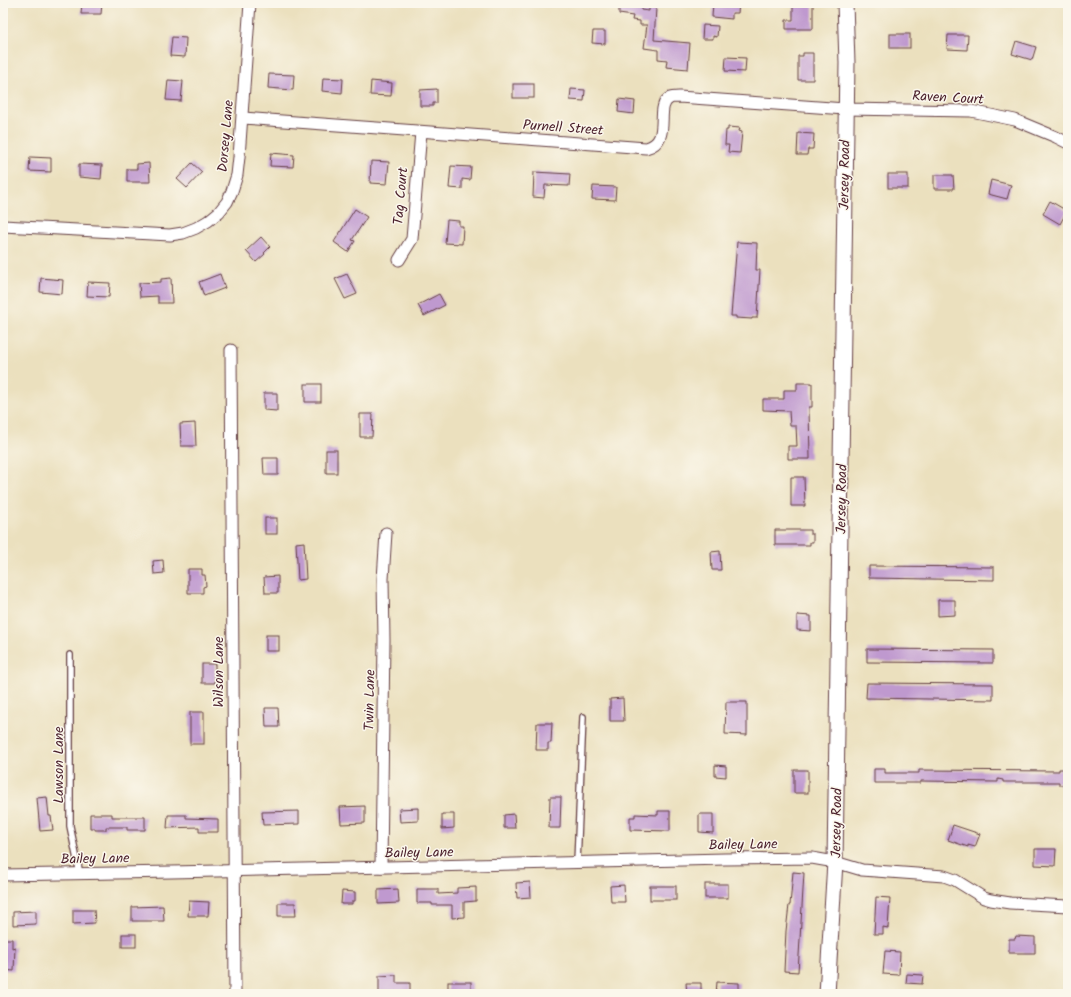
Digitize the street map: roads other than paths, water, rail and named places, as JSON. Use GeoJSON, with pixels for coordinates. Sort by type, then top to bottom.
{"type":"FeatureCollection","features":[{"type":"Feature","properties":{"kind":"street","name":"Dorsey Lane"},"geometry":{"type":"LineString","coordinates":[[3,226],[170,235],[183,233],[196,228],[219,212],[227,202],[237,175],[243,118],[250,3]]}},
{"type":"Feature","properties":{"kind":"street","name":"Jersey Road"},"geometry":{"type":"LineString","coordinates":[[827,994],[835,862],[843,354],[845,109],[847,63],[844,3]]}},
{"type":"Feature","properties":{"kind":"street","name":"Purnell Street"},"geometry":{"type":"LineString","coordinates":[[243,118],[646,148],[659,141],[663,109],[665,103],[670,98],[679,97],[845,109]]}},
{"type":"Feature","properties":{"kind":"street","name":"Raven Court"},"geometry":{"type":"LineString","coordinates":[[845,109],[971,111],[1015,120],[1068,143]]}},
{"type":"Feature","properties":{"kind":"street","name":"Tag Court"},"geometry":{"type":"LineString","coordinates":[[399,260],[412,239],[421,132]]}},
{"type":"Feature","properties":{"kind":"street","name":"Wilson Lane"},"geometry":{"type":"LineString","coordinates":[[231,350],[235,994]]}},
{"type":"Feature","properties":{"kind":"street","name":"Twin Lane"},"geometry":{"type":"LineString","coordinates":[[382,868],[384,640],[382,599],[386,533]]}},
{"type":"Feature","properties":{"kind":"street","name":"Bailey Lane"},"geometry":{"type":"LineString","coordinates":[[3,875],[804,858],[835,862],[862,870],[944,876],[955,880],[984,898],[991,900],[1010,903],[1068,906]]}},
{"type":"Feature","properties":{"kind":"lane","name":"Lawson Lane"},"geometry":{"type":"LineString","coordinates":[[70,655],[70,826],[80,874]]}},
{"type":"Feature","properties":{"kind":"lane"},"geometry":{"type":"LineString","coordinates":[[577,862],[583,717]]}}]}
